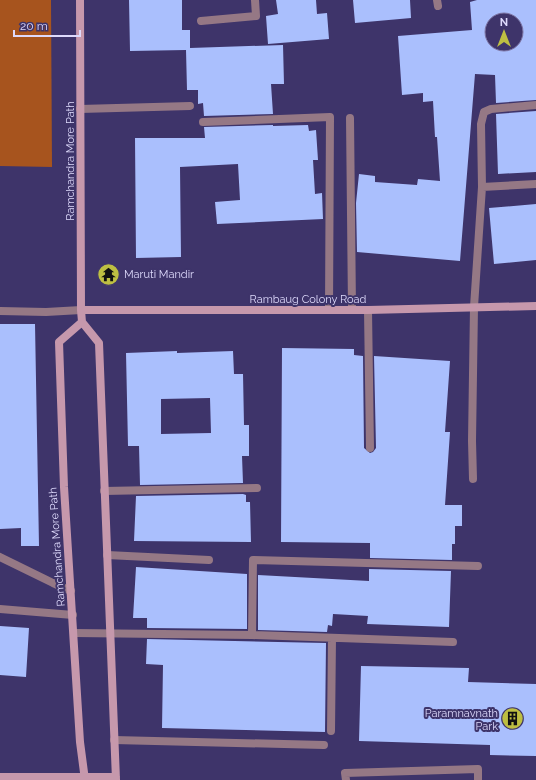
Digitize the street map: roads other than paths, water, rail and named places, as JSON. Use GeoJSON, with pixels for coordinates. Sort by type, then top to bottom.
{"type":"FeatureCollection","features":[{"type":"Feature","properties":{"kind":"street","name":"Ramchandra More Path"},"geometry":{"type":"LineString","coordinates":[[80,0],[82,322],[59,342],[64,487],[84,779]]}},
{"type":"Feature","properties":{"kind":"street"},"geometry":{"type":"LineString","coordinates":[[201,21],[256,16],[256,0]]}},
{"type":"Feature","properties":{"kind":"street"},"geometry":{"type":"LineString","coordinates":[[473,479],[472,441],[474,307],[482,187],[481,124],[484,112],[491,109],[536,105]]}},
{"type":"Feature","properties":{"kind":"street"},"geometry":{"type":"LineString","coordinates":[[80,109],[190,106]]}},
{"type":"Feature","properties":{"kind":"street"},"geometry":{"type":"LineString","coordinates":[[203,122],[330,117],[329,310]]}},
{"type":"Feature","properties":{"kind":"street"},"geometry":{"type":"LineString","coordinates":[[350,118],[352,309]]}},
{"type":"Feature","properties":{"kind":"street"},"geometry":{"type":"LineString","coordinates":[[482,187],[536,184]]}},
{"type":"Feature","properties":{"kind":"street","name":"Rambaug Colony Road"},"geometry":{"type":"LineString","coordinates":[[81,310],[368,310],[536,306]]}},
{"type":"Feature","properties":{"kind":"street"},"geometry":{"type":"LineString","coordinates":[[0,311],[46,312],[81,310]]}},
{"type":"Feature","properties":{"kind":"street"},"geometry":{"type":"LineString","coordinates":[[368,310],[370,448]]}},
{"type":"Feature","properties":{"kind":"street"},"geometry":{"type":"LineString","coordinates":[[0,777],[116,779],[106,555],[99,343],[82,322]]}},
{"type":"Feature","properties":{"kind":"street"},"geometry":{"type":"LineString","coordinates":[[104,491],[257,488]]}},
{"type":"Feature","properties":{"kind":"street"},"geometry":{"type":"LineString","coordinates":[[106,555],[209,560]]}},
{"type":"Feature","properties":{"kind":"street"},"geometry":{"type":"LineString","coordinates":[[0,557],[71,591]]}},
{"type":"Feature","properties":{"kind":"street"},"geometry":{"type":"LineString","coordinates":[[252,635],[253,560],[478,566]]}},
{"type":"Feature","properties":{"kind":"street"},"geometry":{"type":"LineString","coordinates":[[0,610],[73,615]]}},
{"type":"Feature","properties":{"kind":"street"},"geometry":{"type":"LineString","coordinates":[[74,633],[252,635],[454,642]]}},
{"type":"Feature","properties":{"kind":"street"},"geometry":{"type":"LineString","coordinates":[[331,731],[332,638]]}},
{"type":"Feature","properties":{"kind":"street"},"geometry":{"type":"LineString","coordinates":[[114,740],[324,745]]}},
{"type":"Feature","properties":{"kind":"street"},"geometry":{"type":"LineString","coordinates":[[346,780],[346,773],[478,769],[478,780]]}},
{"type":"Feature","properties":{"kind":"place","name":"Maruti Mandir"},"geometry":{"type":"Point","coordinates":[109,274]}},
{"type":"Feature","properties":{"kind":"place","name":"Paramnavnath Park"},"geometry":{"type":"Point","coordinates":[513,719]}}]}
